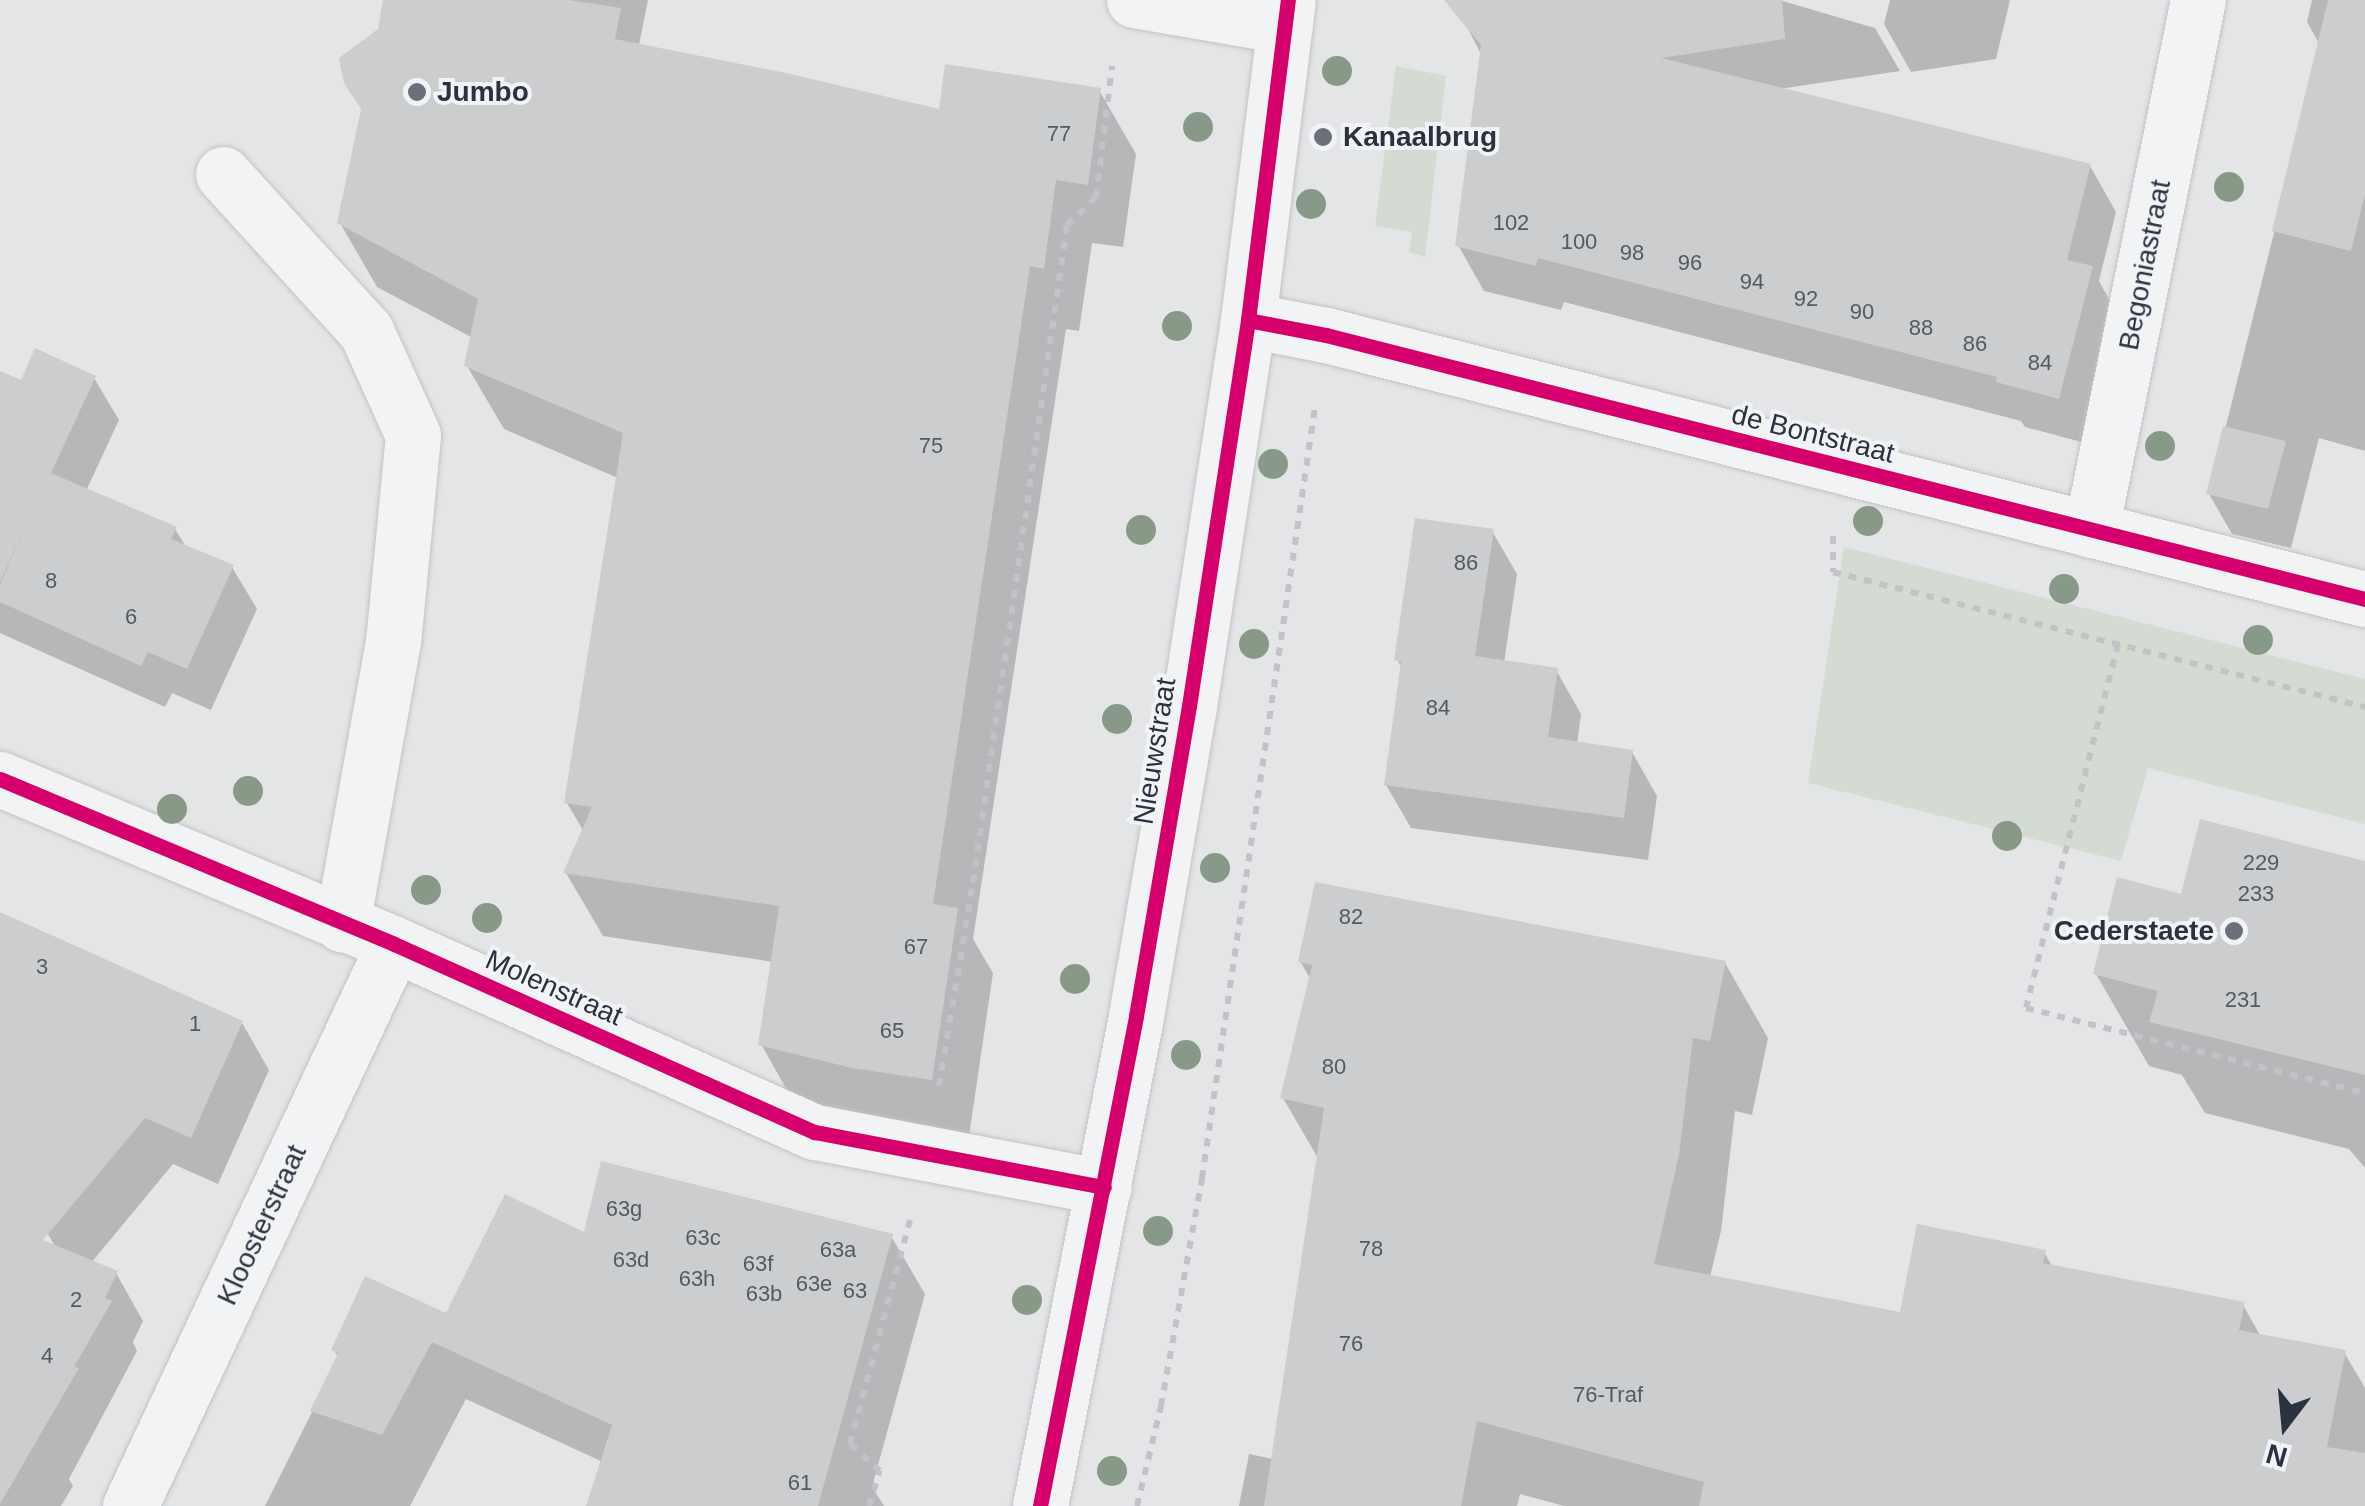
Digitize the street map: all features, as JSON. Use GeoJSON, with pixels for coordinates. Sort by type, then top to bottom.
{"type":"FeatureCollection","features":[{"type":"Feature","properties":{"kind":"street"},"geometry":{"type":"LineString","coordinates":[[1134,0],[1286,13]]}},
{"type":"Feature","properties":{"kind":"street","name":"Begoniastraat"},"geometry":{"type":"LineString","coordinates":[[2092,530],[2198,0]]}},
{"type":"Feature","properties":{"kind":"street","name":"Nieuwstraat"},"geometry":{"type":"LineString","coordinates":[[1040,1506],[1104,1187],[1188,706],[1248,320],[1286,13]]}},
{"type":"Feature","properties":{"kind":"street"},"geometry":{"type":"LineString","coordinates":[[223,174],[366,330],[413,435],[393,640],[342,924]]}},
{"type":"Feature","properties":{"kind":"street","name":"de Bontstraat"},"geometry":{"type":"LineString","coordinates":[[1248,320],[1326,335],[2365,599]]}},
{"type":"Feature","properties":{"kind":"street","name":"Molenstraat"},"geometry":{"type":"LineString","coordinates":[[0,780],[394,944],[815,1132],[1104,1187]]}},
{"type":"Feature","properties":{"kind":"street","name":"Kloosterstraat"},"geometry":{"type":"LineString","coordinates":[[130,1506],[394,944]]}},
{"type":"Feature","properties":{"kind":"path"},"geometry":{"type":"LineString","coordinates":[[869,1506],[880,1471],[850,1444],[927,1154],[976,864],[1067,225],[1096,197],[1113,59]]}},
{"type":"Feature","properties":{"kind":"path"},"geometry":{"type":"LineString","coordinates":[[1137,1506],[1161,1406],[1202,1178],[1326,335]]}},
{"type":"Feature","properties":{"kind":"path"},"geometry":{"type":"LineString","coordinates":[[1831,464],[1834,572],[2365,706]]}},
{"type":"Feature","properties":{"kind":"path"},"geometry":{"type":"LineString","coordinates":[[2118,644],[2026,1008],[2365,1094]]}},
{"type":"Feature","properties":{"kind":"shaded area"},"geometry":{"type":"Polygon","coordinates":[[[1396,66],[1446,76],[1425,257],[1409,252],[1412,232],[1375,226],[1396,66]]]}},
{"type":"Feature","properties":{"kind":"shaded area"},"geometry":{"type":"Polygon","coordinates":[[[1844,547],[2365,679],[2365,824],[2148,768],[2121,861],[1808,783],[1844,547]]]}},
{"type":"Feature","properties":{"kind":"building"},"geometry":{"type":"Polygon","coordinates":[[[383,0],[569,0],[621,8],[615,39],[939,109],[945,64],[1101,88],[1088,185],[1056,180],[1044,269],[1030,266],[933,904],[958,908],[932,1080],[852,1068],[758,1045],[779,906],[563,873],[592,807],[564,803],[623,433],[464,366],[478,299],[337,223],[361,109],[344,83],[339,58],[378,29],[383,0]]]}},
{"type":"Feature","properties":{"kind":"building"},"geometry":{"type":"Polygon","coordinates":[[[1444,0],[1782,0],[1785,39],[1661,58],[2091,164],[2067,260],[2093,266],[2059,399],[1996,382],[1997,377],[1538,258],[1536,266],[1455,246],[1481,45],[1444,0]]]}},
{"type":"Feature","properties":{"kind":"building"},"geometry":{"type":"Polygon","coordinates":[[[2328,0],[2365,0],[2365,194],[2351,251],[2272,231],[2328,0]]]}},
{"type":"Feature","properties":{"kind":"building"},"geometry":{"type":"Polygon","coordinates":[[[35,348],[96,376],[51,473],[177,527],[171,539],[234,565],[187,669],[148,652],[141,666],[0,602],[0,584],[29,519],[0,582],[0,371],[21,380],[35,348]]]}},
{"type":"Feature","properties":{"kind":"building"},"geometry":{"type":"Polygon","coordinates":[[[2223,426],[2286,441],[2268,509],[2206,494],[2223,426]]]}},
{"type":"Feature","properties":{"kind":"building"},"geometry":{"type":"Polygon","coordinates":[[[1415,518],[1494,529],[1475,656],[1558,668],[1548,737],[1633,750],[1624,818],[1384,785],[1401,662],[1394,660],[1415,518]]]}},
{"type":"Feature","properties":{"kind":"building","name":"Cederstaete"},"geometry":{"type":"Polygon","coordinates":[[[2200,819],[2365,861],[2365,1075],[2149,1022],[2158,991],[2093,974],[2117,877],[2181,894],[2200,819]]]}},
{"type":"Feature","properties":{"kind":"building"},"geometry":{"type":"Polygon","coordinates":[[[1315,882],[1726,961],[1710,1041],[1693,1038],[1679,1155],[1654,1264],[1900,1312],[1917,1224],[2046,1250],[2043,1263],[2245,1302],[2239,1330],[2346,1350],[2327,1447],[2365,1453],[2365,1506],[1699,1506],[1704,1482],[1477,1421],[1461,1506],[1264,1506],[1324,1108],[1280,1098],[1312,965],[1298,962],[1315,882]]]}},
{"type":"Feature","properties":{"kind":"building"},"geometry":{"type":"Polygon","coordinates":[[[0,912],[243,1021],[191,1138],[145,1118],[43,1240],[118,1271],[105,1298],[112,1301],[74,1367],[79,1368],[0,1504],[0,912]]]}},
{"type":"Feature","properties":{"kind":"building"},"geometry":{"type":"Polygon","coordinates":[[[601,1161],[893,1234],[818,1506],[586,1506],[612,1425],[432,1342],[382,1435],[310,1411],[338,1353],[331,1350],[365,1276],[446,1313],[505,1194],[584,1232],[601,1161]]]}},
{"type":"Feature","properties":{"kind":"cycle path"},"geometry":{"type":"LineString","coordinates":[[1040,1506],[1136,1016],[1189,706],[1248,320],[1288,0]]}},
{"type":"Feature","properties":{"kind":"cycle path"},"geometry":{"type":"LineString","coordinates":[[1248,320],[1326,335],[2365,599]]}},
{"type":"Feature","properties":{"kind":"cycle path"},"geometry":{"type":"LineString","coordinates":[[0,779],[394,944],[815,1132],[1104,1187]]}},
{"type":"Feature","properties":{"kind":"place","name":"Jumbo"},"geometry":{"type":"Point","coordinates":[417,92]}},
{"type":"Feature","properties":{"kind":"place","name":"Kanaalbrug"},"geometry":{"type":"Point","coordinates":[1323,137]}},
{"type":"Feature","properties":{"kind":"place","name":"Cederstaete"},"geometry":{"type":"Point","coordinates":[2234,931]}}]}
